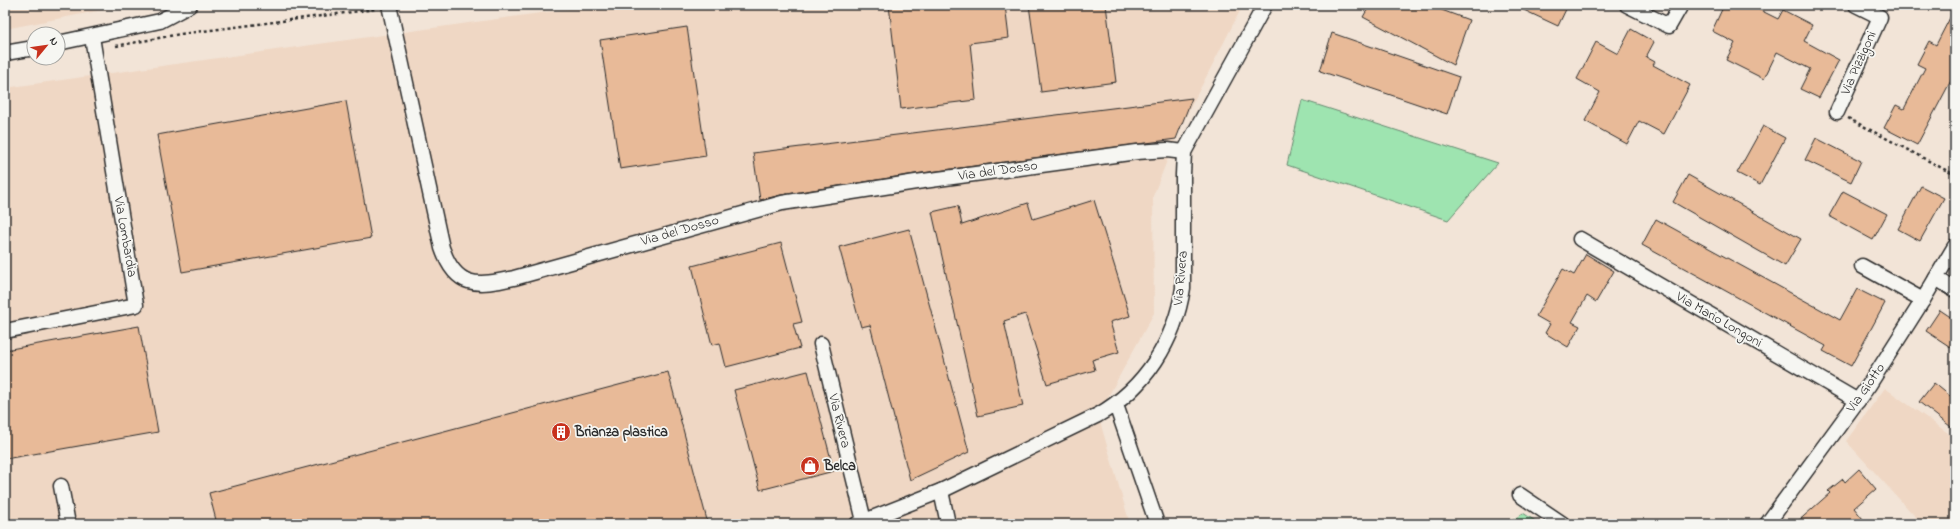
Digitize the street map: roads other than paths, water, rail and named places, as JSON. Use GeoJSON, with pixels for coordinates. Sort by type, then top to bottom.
{"type":"FeatureCollection","features":[{"type":"Feature","properties":{"kind":"street"},"geometry":{"type":"LineString","coordinates":[[66,43],[93,44],[160,21],[190,5]]}},
{"type":"Feature","properties":{"kind":"street","name":"Via Rivera"},"geometry":{"type":"LineString","coordinates":[[821,344],[860,523],[941,491],[1116,405],[1148,372],[1163,348],[1177,318],[1182,288],[1184,152],[1265,5]]}},
{"type":"Feature","properties":{"kind":"street"},"geometry":{"type":"LineString","coordinates":[[1627,5],[1669,26],[1681,5]]}},
{"type":"Feature","properties":{"kind":"street","name":"Via Pizzigoni"},"geometry":{"type":"LineString","coordinates":[[1837,112],[1880,17],[1856,5]]}},
{"type":"Feature","properties":{"kind":"street","name":"Via del Dosso"},"geometry":{"type":"LineString","coordinates":[[389,6],[442,248],[452,269],[459,278],[468,282],[480,284],[514,278],[782,203],[916,182],[1136,152],[1167,150],[1184,152]]}},
{"type":"Feature","properties":{"kind":"street","name":"Via Lombardia"},"geometry":{"type":"LineString","coordinates":[[5,331],[136,305],[93,44]]}},
{"type":"Feature","properties":{"kind":"street"},"geometry":{"type":"LineString","coordinates":[[5,53],[26,49]]}},
{"type":"Feature","properties":{"kind":"street","name":"Via Mario Longoni"},"geometry":{"type":"LineString","coordinates":[[1580,239],[1858,401]]}},
{"type":"Feature","properties":{"kind":"street","name":"Via Giotto"},"geometry":{"type":"LineString","coordinates":[[1767,524],[1858,401],[1923,300],[1955,246]]}},
{"type":"Feature","properties":{"kind":"street"},"geometry":{"type":"LineString","coordinates":[[1862,266],[1923,300]]}},
{"type":"Feature","properties":{"kind":"street"},"geometry":{"type":"LineString","coordinates":[[1936,278],[1955,290]]}},
{"type":"Feature","properties":{"kind":"street"},"geometry":{"type":"LineString","coordinates":[[1116,405],[1157,524]]}},
{"type":"Feature","properties":{"kind":"street"},"geometry":{"type":"LineString","coordinates":[[61,486],[68,524]]}},
{"type":"Feature","properties":{"kind":"street"},"geometry":{"type":"LineString","coordinates":[[941,491],[948,524]]}},
{"type":"Feature","properties":{"kind":"street"},"geometry":{"type":"LineString","coordinates":[[1520,495],[1563,524]]}},
{"type":"Feature","properties":{"kind":"place","name":"Brianza plastica"},"geometry":{"type":"Point","coordinates":[561,432]}},
{"type":"Feature","properties":{"kind":"place","name":"Belca"},"geometry":{"type":"Point","coordinates":[810,466]}}]}
